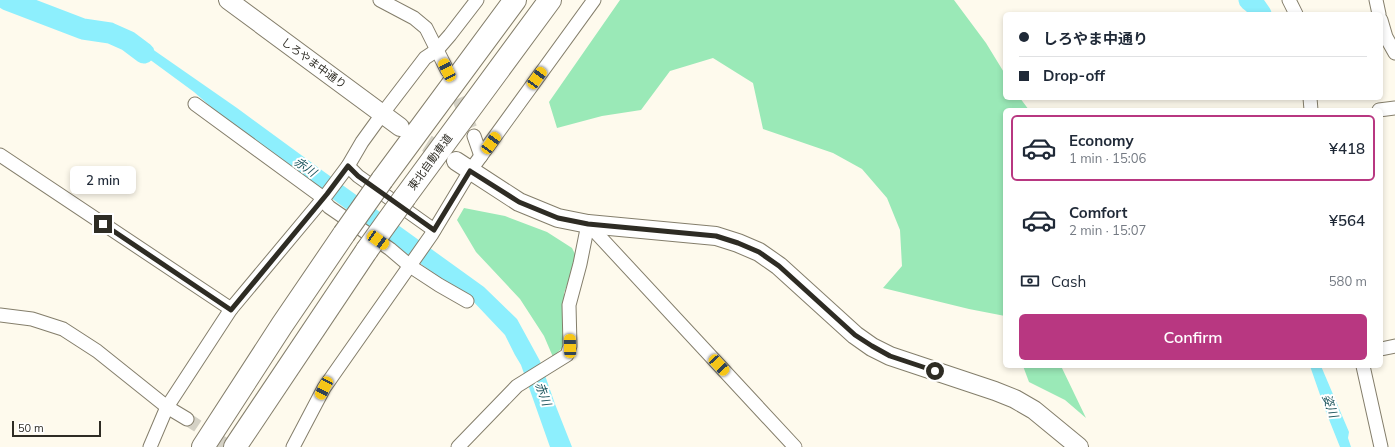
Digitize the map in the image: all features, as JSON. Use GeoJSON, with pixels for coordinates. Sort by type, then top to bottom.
{"type":"FeatureCollection","features":[{"type":"Feature","properties":{"kind":"highway"},"geometry":{"type":"LineString","coordinates":[[203,447],[344,234],[515,0]]}},
{"type":"Feature","properties":{"kind":"highway","name":"東北自動車道"},"geometry":{"type":"LineString","coordinates":[[235,447],[367,250],[550,0]]}},
{"type":"Feature","properties":{"kind":"street","name":"しろやま中通り"},"geometry":{"type":"LineString","coordinates":[[228,0],[400,127]]}},
{"type":"Feature","properties":{"kind":"street"},"geometry":{"type":"LineString","coordinates":[[380,0],[414,18],[426,28],[447,70]]}},
{"type":"Feature","properties":{"kind":"street"},"geometry":{"type":"LineString","coordinates":[[150,447],[167,407],[231,310],[348,166],[362,142],[425,58],[437,50],[477,0]]}},
{"type":"Feature","properties":{"kind":"street"},"geometry":{"type":"LineString","coordinates":[[294,447],[324,388],[433,232],[463,166],[481,156],[594,0]]}},
{"type":"Feature","properties":{"kind":"street"},"geometry":{"type":"LineString","coordinates":[[1289,0],[1295,12]]}},
{"type":"Feature","properties":{"kind":"street"},"geometry":{"type":"LineString","coordinates":[[1376,0],[1379,12]]}},
{"type":"Feature","properties":{"kind":"street"},"geometry":{"type":"LineString","coordinates":[[1383,26],[1386,36],[1395,53]]}},
{"type":"Feature","properties":{"kind":"street"},"geometry":{"type":"LineString","coordinates":[[195,104],[324,197],[329,206],[412,264],[439,285],[467,301]]}},
{"type":"Feature","properties":{"kind":"street"},"geometry":{"type":"LineString","coordinates":[[1383,110],[1395,108]]}},
{"type":"Feature","properties":{"kind":"street"},"geometry":{"type":"LineString","coordinates":[[474,136],[481,156]]}},
{"type":"Feature","properties":{"kind":"street"},"geometry":{"type":"LineString","coordinates":[[0,156],[231,310]]}},
{"type":"Feature","properties":{"kind":"street"},"geometry":{"type":"LineString","coordinates":[[348,166],[358,176],[433,232]]}},
{"type":"Feature","properties":{"kind":"street"},"geometry":{"type":"LineString","coordinates":[[463,166],[519,202],[558,218],[588,224],[716,236],[759,252],[779,266],[855,335],[872,346],[890,356],[1015,399],[1034,410],[1079,447]]}},
{"type":"Feature","properties":{"kind":"street"},"geometry":{"type":"LineString","coordinates":[[458,447],[517,386],[567,355],[570,346],[570,305],[588,224]]}},
{"type":"Feature","properties":{"kind":"street"},"geometry":{"type":"LineString","coordinates":[[588,224],[795,447]]}},
{"type":"Feature","properties":{"kind":"street"},"geometry":{"type":"LineString","coordinates":[[0,315],[32,319],[63,329],[97,350],[167,407],[187,419]]}},
{"type":"Feature","properties":{"kind":"street"},"geometry":{"type":"LineString","coordinates":[[1383,349],[1395,346]]}},
{"type":"Feature","properties":{"kind":"street"},"geometry":{"type":"LineString","coordinates":[[1363,368],[1381,447]]}},
{"type":"Feature","properties":{"kind":"green space"},"geometry":{"type":"Polygon","coordinates":[[[620,0],[954,0],[986,43],[1003,71],[1003,100],[1022,100],[1028,108],[1003,108],[1003,316],[883,288],[902,266],[900,230],[887,198],[862,169],[833,153],[763,129],[753,83],[713,58],[670,71],[641,110],[602,116],[557,128],[549,102],[620,0]]]}},
{"type":"Feature","properties":{"kind":"green space"},"geometry":{"type":"Polygon","coordinates":[[[464,208],[505,216],[547,232],[572,248],[577,258],[564,293],[565,345],[553,357],[544,336],[520,299],[476,252],[457,220],[464,208]]]}},
{"type":"Feature","properties":{"kind":"green space"},"geometry":{"type":"Polygon","coordinates":[[[1024,368],[1062,368],[1086,418],[1065,400],[1029,382],[1024,368]]]}},
{"type":"Feature","properties":{"kind":"water"},"geometry":{"type":"Polygon","coordinates":[[[115,34],[145,44],[237,108],[484,287],[517,319],[540,361],[572,447],[550,447],[521,365],[505,335],[469,297],[440,278],[228,122],[194,92],[115,34]]]}},
{"type":"Feature","properties":{"kind":"water"},"geometry":{"type":"Polygon","coordinates":[[[1311,368],[1322,368],[1349,432],[1348,438],[1351,447],[1340,447],[1311,368]]]}},
{"type":"Feature","properties":{"kind":"waterway","name":"赤川"},"geometry":{"type":"LineString","coordinates":[[7,0],[83,29],[110,33],[128,41],[144,53]]}},
{"type":"Feature","properties":{"kind":"waterway","name":"姿川"},"geometry":{"type":"LineString","coordinates":[[1249,0],[1260,12]]}},
{"type":"Feature","properties":{"kind":"tunnel"},"geometry":{"type":"LineString","coordinates":[[451,81],[474,136]]}},
{"type":"Feature","properties":{"kind":"tunnel"},"geometry":{"type":"LineString","coordinates":[[404,129],[450,158]]}},
{"type":"Feature","properties":{"kind":"tunnel"},"geometry":{"type":"LineString","coordinates":[[187,419],[229,447]]}},
{"type":"Feature","properties":{"kind":"route"},"geometry":{"type":"LineString","coordinates":[[103,224],[231,310],[327,194],[348,166],[358,176],[434,230],[470,171],[519,202],[558,218],[588,224],[716,236],[759,252],[779,266],[855,335],[890,356],[935,371]]}}]}
